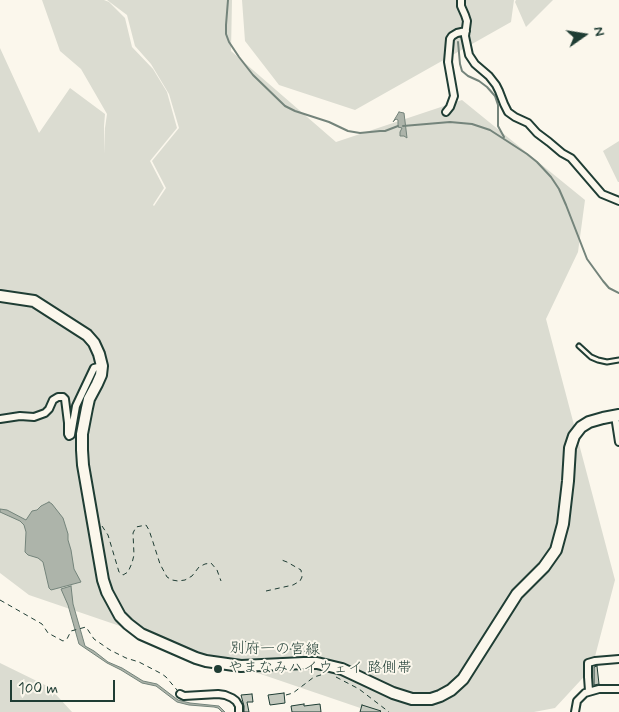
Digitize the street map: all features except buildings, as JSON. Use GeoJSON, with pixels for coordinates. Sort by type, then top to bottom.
{"type":"FeatureCollection","features":[{"type":"Feature","properties":{"kind":"main road"},"geometry":{"type":"LineString","coordinates":[[0,296],[34,301],[87,335],[97,348],[102,366]]}},
{"type":"Feature","properties":{"kind":"main road","name":"別府一の宮線"},"geometry":{"type":"LineString","coordinates":[[102,366],[97,384],[89,399],[82,434],[83,465],[103,580],[106,592],[120,616],[141,634],[196,658],[215,663],[242,666],[304,663],[324,665],[342,669],[393,693],[412,699],[431,699],[456,686],[466,674],[517,594],[544,567],[556,550],[563,524],[570,448],[574,436],[581,427],[589,422],[617,416]]}},
{"type":"Feature","properties":{"kind":"street"},"geometry":{"type":"LineString","coordinates":[[461,0],[461,6],[467,21],[465,36],[469,55],[475,64],[490,76],[508,112],[528,123],[570,158],[602,194],[619,201]]}},
{"type":"Feature","properties":{"kind":"street"},"geometry":{"type":"LineString","coordinates":[[446,112],[454,96],[448,62],[450,39],[457,33],[466,31]]}},
{"type":"Feature","properties":{"kind":"street"},"geometry":{"type":"LineString","coordinates":[[0,419],[20,416],[34,417],[46,413],[53,400],[63,397],[66,405],[68,434],[69,436],[71,435],[76,406],[94,368],[102,366]]}},
{"type":"Feature","properties":{"kind":"street"},"geometry":{"type":"LineString","coordinates":[[617,416],[619,442]]}},
{"type":"Feature","properties":{"kind":"street"},"geometry":{"type":"LineString","coordinates":[[589,691],[588,663],[619,659]]}},
{"type":"Feature","properties":{"kind":"street"},"geometry":{"type":"LineString","coordinates":[[575,712],[577,701],[589,691],[619,689]]}},
{"type":"Feature","properties":{"kind":"street"},"geometry":{"type":"LineString","coordinates":[[180,694],[184,696],[225,695],[236,701],[239,706],[239,712]]}},
{"type":"Feature","properties":{"kind":"lane"},"geometry":{"type":"LineString","coordinates":[[579,346],[590,357],[598,360],[607,362],[619,360]]}},
{"type":"Feature","properties":{"kind":"path"},"geometry":{"type":"LineString","coordinates":[[94,525],[103,526],[106,530],[119,572],[123,575],[128,572],[134,555],[133,533],[136,527],[146,525],[166,577],[178,581],[185,580],[192,576],[199,566],[211,564],[217,570],[221,581]]}},
{"type":"Feature","properties":{"kind":"path"},"geometry":{"type":"LineString","coordinates":[[266,591],[293,585],[300,581],[302,577],[300,570],[279,559]]}},
{"type":"Feature","properties":{"kind":"path"},"geometry":{"type":"LineString","coordinates":[[0,600],[42,624],[48,633],[63,641],[67,639],[71,631],[86,627],[94,639],[110,650],[139,662],[166,677],[180,694]]}},
{"type":"Feature","properties":{"kind":"path"},"geometry":{"type":"LineString","coordinates":[[243,640],[251,644],[315,654]]}},
{"type":"Feature","properties":{"kind":"path"},"geometry":{"type":"LineString","coordinates":[[286,696],[314,677],[326,673],[324,665]]}},
{"type":"Feature","properties":{"kind":"path"},"geometry":{"type":"LineString","coordinates":[[337,677],[359,689],[389,712]]}},
{"type":"Feature","properties":{"kind":"shaded area"},"geometry":{"type":"Polygon","coordinates":[[[42,0],[104,0],[109,2],[125,18],[132,47],[153,69],[167,92],[177,128],[150,161],[164,188],[154,206],[166,188],[152,161],[179,128],[169,94],[151,64],[135,46],[127,15],[107,0],[232,0],[231,51],[336,142],[462,100],[585,200],[578,252],[546,319],[615,580],[592,668],[555,708],[534,712],[372,712],[29,595],[0,573],[0,48],[39,133],[70,88],[105,114],[105,154],[107,114],[81,69],[60,51],[42,0]]]}},
{"type":"Feature","properties":{"kind":"shaded area"},"geometry":{"type":"Polygon","coordinates":[[[242,0],[514,0],[511,22],[355,110],[279,85],[245,41],[242,0]]]}},
{"type":"Feature","properties":{"kind":"shaded area"},"geometry":{"type":"Polygon","coordinates":[[[516,0],[553,0],[526,27],[515,2],[516,0]]]}},
{"type":"Feature","properties":{"kind":"shaded area"},"geometry":{"type":"Polygon","coordinates":[[[399,112],[404,113],[407,138],[400,136],[402,128],[398,127],[398,120],[396,119],[393,122],[399,112]]]}},
{"type":"Feature","properties":{"kind":"shaded area"},"geometry":{"type":"Polygon","coordinates":[[[619,141],[619,182],[618,182],[603,151],[619,141]]]}},
{"type":"Feature","properties":{"kind":"shaded area"},"geometry":{"type":"Polygon","coordinates":[[[49,502],[63,518],[68,534],[74,569],[81,582],[51,590],[43,562],[25,552],[26,532],[24,525],[20,521],[0,512],[0,509],[7,510],[26,520],[32,511],[49,502]]]}},
{"type":"Feature","properties":{"kind":"shaded area"},"geometry":{"type":"Polygon","coordinates":[[[71,586],[73,604],[85,646],[108,662],[143,681],[157,684],[178,700],[219,706],[225,712],[214,707],[177,702],[156,686],[142,683],[107,663],[79,644],[68,605],[61,589],[71,586]]]}},
{"type":"Feature","properties":{"kind":"shaded area"},"geometry":{"type":"Polygon","coordinates":[[[0,663],[49,687],[72,712],[0,712],[0,663]]]}},
{"type":"Feature","properties":{"kind":"waterway"},"geometry":{"type":"LineString","coordinates":[[228,0],[226,34],[229,42],[253,75],[285,106],[348,131],[360,133],[385,131],[398,126]]}},
{"type":"Feature","properties":{"kind":"waterway"},"geometry":{"type":"LineString","coordinates":[[458,42],[462,71],[487,87],[495,96],[498,105],[498,126],[504,137]]}},
{"type":"Feature","properties":{"kind":"waterway"},"geometry":{"type":"LineString","coordinates":[[403,126],[450,122],[472,124],[490,130],[527,154],[551,177],[559,189],[587,259],[609,288],[619,293]]}},
{"type":"Feature","properties":{"kind":"place","name":"やまなみハイウェイ 路側帯"},"geometry":{"type":"Point","coordinates":[218,669]}}]}
